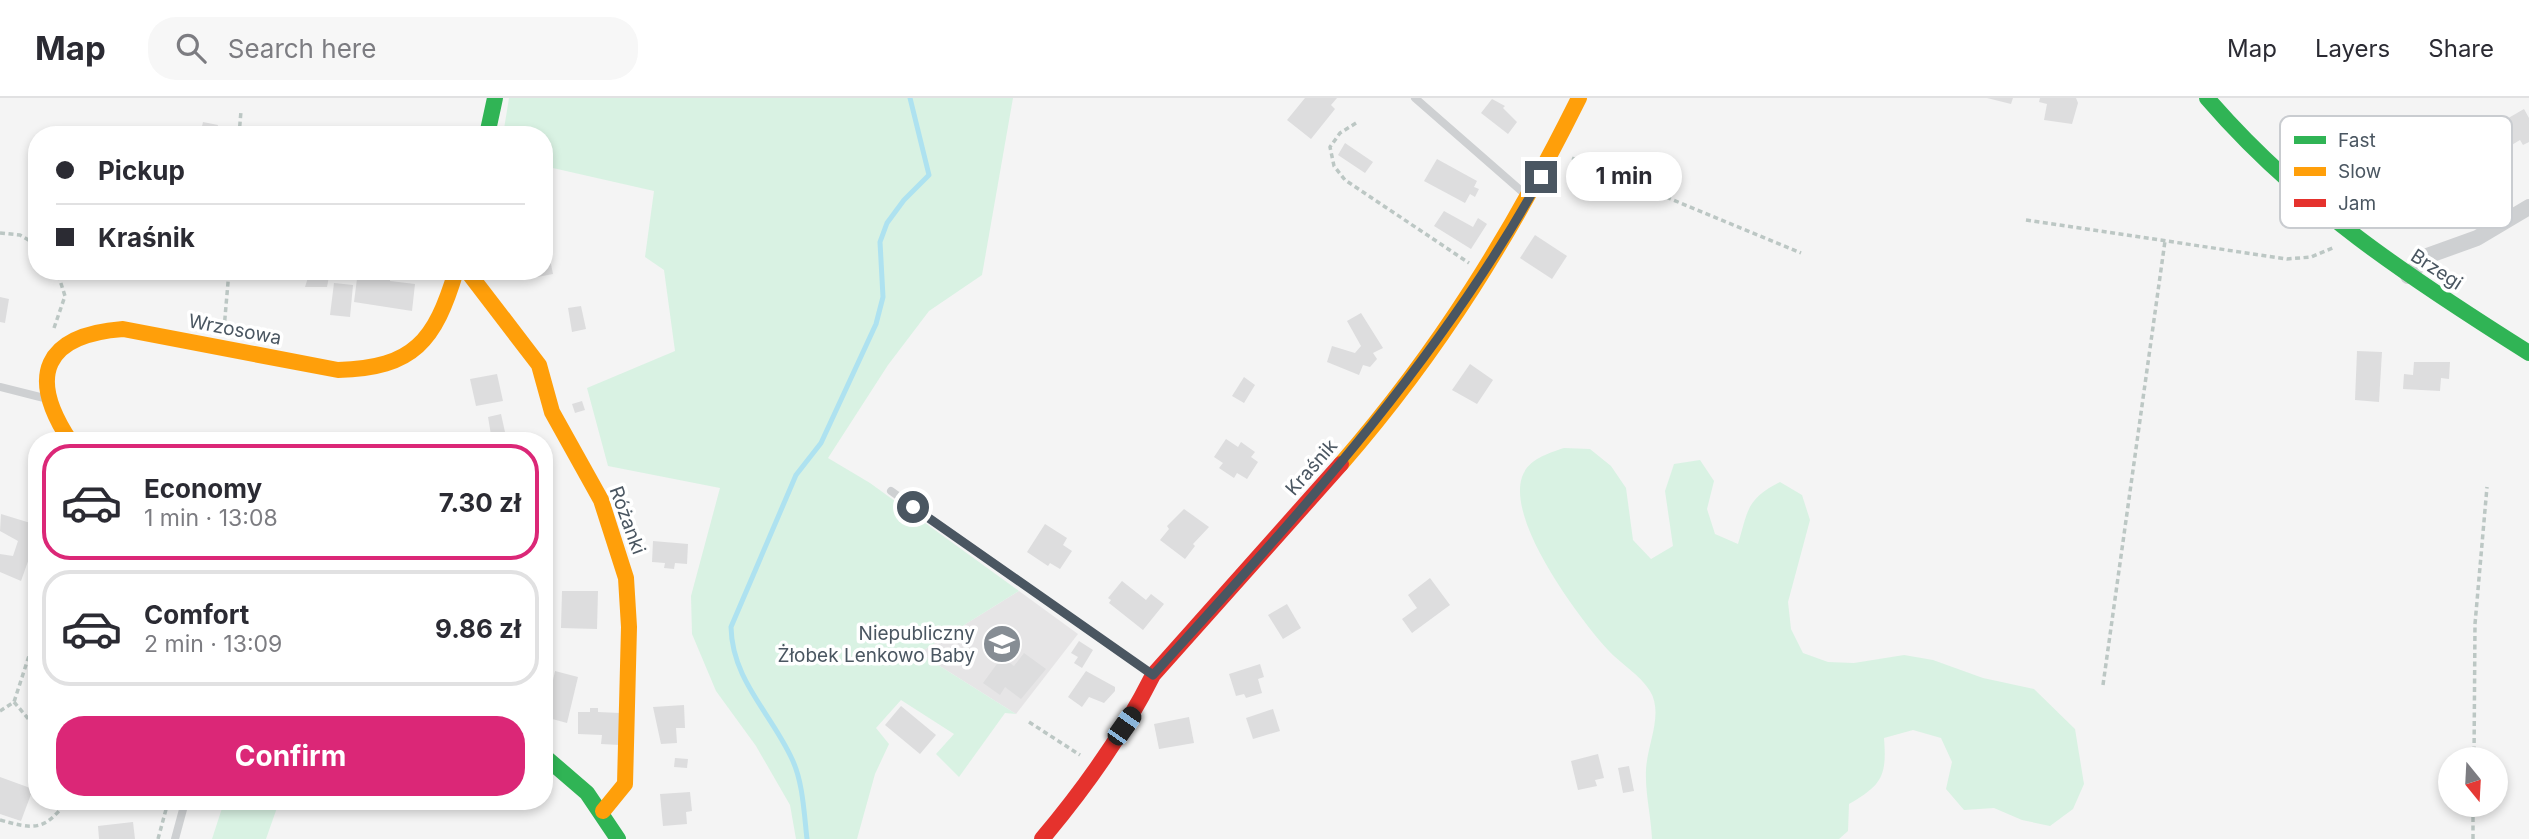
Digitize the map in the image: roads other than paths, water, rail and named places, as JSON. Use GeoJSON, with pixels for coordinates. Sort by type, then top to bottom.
{"type":"FeatureCollection","features":[{"type":"Feature","properties":{"kind":"street"},"geometry":{"type":"LineString","coordinates":[[489,126],[495,98]]}},
{"type":"Feature","properties":{"kind":"street","name":"Kraśnik"},"geometry":{"type":"LineString","coordinates":[[1042,839],[1137,707],[1153,675],[1245,574],[1395,399],[1485,274],[1529,198],[1579,98]]}},
{"type":"Feature","properties":{"kind":"street","name":"Brzegi"},"geometry":{"type":"LineString","coordinates":[[2207,98],[2234,132],[2280,177]]}},
{"type":"Feature","properties":{"kind":"street"},"geometry":{"type":"LineString","coordinates":[[2512,217],[2529,207]]}},
{"type":"Feature","properties":{"kind":"street","name":"Brzegi"},"geometry":{"type":"LineString","coordinates":[[2340,228],[2408,276],[2529,352]]}},
{"type":"Feature","properties":{"kind":"street"},"geometry":{"type":"LineString","coordinates":[[2408,276],[2427,256],[2477,238],[2494,228]]}},
{"type":"Feature","properties":{"kind":"street","name":"Wrzosowa"},"geometry":{"type":"LineString","coordinates":[[47,400],[47,376],[55,354],[72,337],[98,328],[123,328],[338,370],[383,368],[411,355],[429,340],[446,306],[453,280]]}},
{"type":"Feature","properties":{"kind":"street","name":"Różanki"},"geometry":{"type":"LineString","coordinates":[[474,280],[539,365],[552,412],[601,500],[626,578],[629,627],[625,784],[603,811]]}},
{"type":"Feature","properties":{"kind":"street"},"geometry":{"type":"LineString","coordinates":[[47,400],[64,432]]}},
{"type":"Feature","properties":{"kind":"street"},"geometry":{"type":"LineString","coordinates":[[553,763],[571,776],[603,811],[618,839]]}},
{"type":"Feature","properties":{"kind":"lane"},"geometry":{"type":"LineString","coordinates":[[1415,98],[1529,198]]}},
{"type":"Feature","properties":{"kind":"lane"},"geometry":{"type":"LineString","coordinates":[[0,387],[30,392],[47,400]]}},
{"type":"Feature","properties":{"kind":"lane"},"geometry":{"type":"LineString","coordinates":[[891,491],[1153,675]]}},
{"type":"Feature","properties":{"kind":"lane"},"geometry":{"type":"LineString","coordinates":[[175,839],[183,810]]}},
{"type":"Feature","properties":{"kind":"waterway"},"geometry":{"type":"LineString","coordinates":[[807,839],[796,768],[745,680],[733,646],[731,627],[796,475],[821,443],[876,324],[883,297],[880,242],[887,223],[904,200],[929,175],[910,98]]}},
{"type":"Feature","properties":{"kind":"place","name":"Niepubliczny Żłobek Lenkowo Baby"},"geometry":{"type":"Point","coordinates":[1002,644]}}]}
